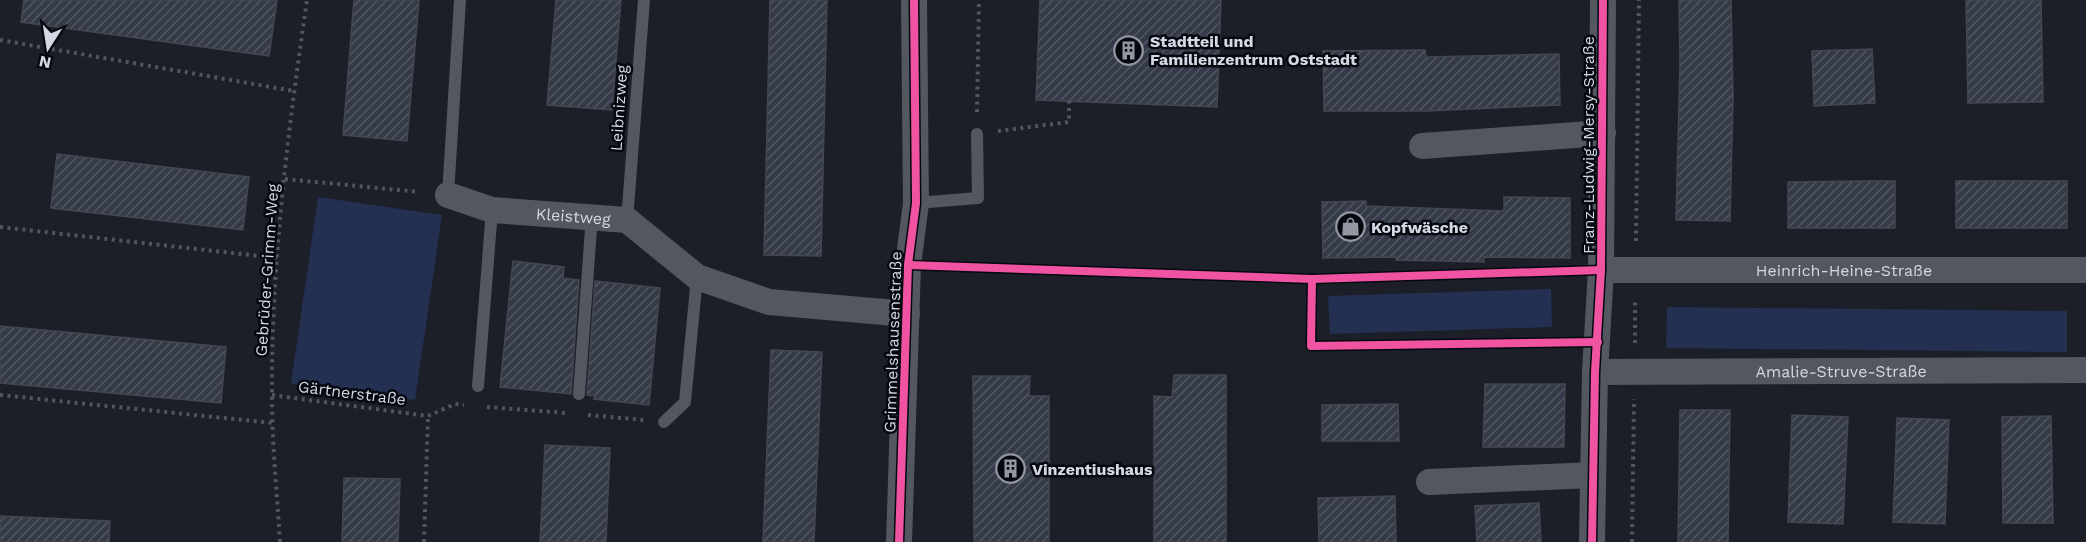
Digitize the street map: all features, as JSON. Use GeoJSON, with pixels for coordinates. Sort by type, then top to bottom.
{"type":"FeatureCollection","features":[{"type":"Feature","properties":{"kind":"street","name":"Grimmelshausenstraße"},"geometry":{"type":"LineString","coordinates":[[899,542],[908,265],[916,203],[914,0]]}},
{"type":"Feature","properties":{"kind":"street","name":"Franz-Ludwig-Mersy-Straße"},"geometry":{"type":"LineString","coordinates":[[1592,542],[1603,133],[1603,0]]}},
{"type":"Feature","properties":{"kind":"street","name":"Franz-Ludwig-Mersy-Straße"},"geometry":{"type":"LineString","coordinates":[[1422,146],[1603,133]]}},
{"type":"Feature","properties":{"kind":"street","name":"Kleistweg"},"geometry":{"type":"LineString","coordinates":[[448,195],[492,210],[627,219],[696,277],[769,302],[907,314]]}},
{"type":"Feature","properties":{"kind":"street","name":"Heinrich-Heine-Straße"},"geometry":{"type":"LineString","coordinates":[[1600,270],[2086,270]]}},
{"type":"Feature","properties":{"kind":"street","name":"Amalie-Struve-Straße"},"geometry":{"type":"LineString","coordinates":[[1595,372],[2086,370]]}},
{"type":"Feature","properties":{"kind":"street"},"geometry":{"type":"LineString","coordinates":[[1429,482],[1593,475]]}},
{"type":"Feature","properties":{"kind":"lane"},"geometry":{"type":"LineString","coordinates":[[448,195],[460,0]]}},
{"type":"Feature","properties":{"kind":"lane","name":"Leibnizweg"},"geometry":{"type":"LineString","coordinates":[[627,219],[644,0]]}},
{"type":"Feature","properties":{"kind":"lane"},"geometry":{"type":"LineString","coordinates":[[916,203],[978,198],[977,134]]}},
{"type":"Feature","properties":{"kind":"lane"},"geometry":{"type":"LineString","coordinates":[[478,386],[492,210]]}},
{"type":"Feature","properties":{"kind":"lane"},"geometry":{"type":"LineString","coordinates":[[579,394],[592,215]]}},
{"type":"Feature","properties":{"kind":"lane"},"geometry":{"type":"LineString","coordinates":[[664,422],[685,402],[696,277]]}},
{"type":"Feature","properties":{"kind":"path"},"geometry":{"type":"LineString","coordinates":[[979,0],[977,134],[1069,122],[1069,101]]}},
{"type":"Feature","properties":{"kind":"path"},"geometry":{"type":"LineString","coordinates":[[0,40],[294,92]]}},
{"type":"Feature","properties":{"kind":"path"},"geometry":{"type":"LineString","coordinates":[[285,179],[448,195]]}},
{"type":"Feature","properties":{"kind":"path"},"geometry":{"type":"LineString","coordinates":[[0,227],[277,258]]}},
{"type":"Feature","properties":{"kind":"path"},"geometry":{"type":"LineString","coordinates":[[0,395],[273,423]]}},
{"type":"Feature","properties":{"kind":"path"},"geometry":{"type":"LineString","coordinates":[[424,542],[428,416],[455,404],[664,422]]}},
{"type":"Feature","properties":{"kind":"shaded area"},"geometry":{"type":"Polygon","coordinates":[[[318,197],[442,215],[415,400],[291,384],[318,197]]]}},
{"type":"Feature","properties":{"kind":"shaded area"},"geometry":{"type":"Polygon","coordinates":[[[1551,289],[1552,327],[1330,334],[1328,296],[1551,289]]]}},
{"type":"Feature","properties":{"kind":"shaded area"},"geometry":{"type":"Polygon","coordinates":[[[1667,307],[2067,311],[2067,352],[1666,348],[1667,307]]]}},
{"type":"Feature","properties":{"kind":"building"},"geometry":{"type":"Polygon","coordinates":[[[24,0],[277,0],[269,56],[21,22],[24,0]]]}},
{"type":"Feature","properties":{"kind":"building"},"geometry":{"type":"Polygon","coordinates":[[[354,0],[419,0],[407,141],[343,135],[354,0]]]}},
{"type":"Feature","properties":{"kind":"building"},"geometry":{"type":"Polygon","coordinates":[[[556,0],[621,0],[612,110],[547,105],[556,0]]]}},
{"type":"Feature","properties":{"kind":"building"},"geometry":{"type":"Polygon","coordinates":[[[770,0],[827,0],[821,256],[764,255],[770,0]]]}},
{"type":"Feature","properties":{"kind":"building","name":"Stadtteil und Familienzentrum Oststadt"},"geometry":{"type":"Polygon","coordinates":[[[1040,0],[1221,0],[1217,107],[1036,100],[1040,0]]]}},
{"type":"Feature","properties":{"kind":"building"},"geometry":{"type":"Polygon","coordinates":[[[1679,0],[1731,0],[1733,98],[1730,221],[1676,220],[1680,64],[1679,0]]]}},
{"type":"Feature","properties":{"kind":"building"},"geometry":{"type":"Polygon","coordinates":[[[1966,0],[2041,0],[2043,102],[1968,103],[1966,0]]]}},
{"type":"Feature","properties":{"kind":"building"},"geometry":{"type":"Polygon","coordinates":[[[1872,49],[1875,103],[1814,106],[1812,51],[1872,49]]]}},
{"type":"Feature","properties":{"kind":"building"},"geometry":{"type":"Polygon","coordinates":[[[1425,50],[1426,57],[1559,54],[1560,105],[1426,111],[1324,111],[1323,51],[1425,50]]]}},
{"type":"Feature","properties":{"kind":"building"},"geometry":{"type":"Polygon","coordinates":[[[57,154],[249,177],[243,230],[51,208],[57,154]]]}},
{"type":"Feature","properties":{"kind":"building"},"geometry":{"type":"Polygon","coordinates":[[[1895,181],[1895,228],[1788,228],[1788,182],[1895,181]]]}},
{"type":"Feature","properties":{"kind":"building"},"geometry":{"type":"Polygon","coordinates":[[[1956,181],[2067,181],[2067,228],[1956,228],[1956,181]]]}},
{"type":"Feature","properties":{"kind":"building"},"geometry":{"type":"Polygon","coordinates":[[[1504,197],[1570,198],[1570,258],[1484,257],[1484,262],[1396,260],[1396,257],[1323,258],[1322,202],[1366,201],[1366,206],[1504,211],[1504,197]]]}},
{"type":"Feature","properties":{"kind":"building"},"geometry":{"type":"Polygon","coordinates":[[[513,261],[564,267],[563,278],[579,280],[571,394],[500,387],[513,261]]]}},
{"type":"Feature","properties":{"kind":"building"},"geometry":{"type":"Polygon","coordinates":[[[595,281],[660,288],[649,405],[594,399],[595,396],[587,395],[595,281]]]}},
{"type":"Feature","properties":{"kind":"building"},"geometry":{"type":"Polygon","coordinates":[[[0,326],[226,347],[221,403],[0,383],[0,326]]]}},
{"type":"Feature","properties":{"kind":"building"},"geometry":{"type":"Polygon","coordinates":[[[771,350],[822,352],[814,542],[763,542],[771,350]]]}},
{"type":"Feature","properties":{"kind":"building","name":"Vinzentiushaus"},"geometry":{"type":"Polygon","coordinates":[[[1174,375],[1226,375],[1226,542],[1154,542],[1154,396],[1172,397],[1174,375]]]}},
{"type":"Feature","properties":{"kind":"building","name":"Vinzentiushaus"},"geometry":{"type":"Polygon","coordinates":[[[973,376],[1030,376],[1029,396],[1049,396],[1049,542],[974,542],[973,376]]]}},
{"type":"Feature","properties":{"kind":"building"},"geometry":{"type":"Polygon","coordinates":[[[1485,384],[1565,384],[1564,447],[1483,447],[1485,384]]]}},
{"type":"Feature","properties":{"kind":"building"},"geometry":{"type":"Polygon","coordinates":[[[1398,404],[1399,441],[1322,441],[1322,405],[1398,404]]]}},
{"type":"Feature","properties":{"kind":"building"},"geometry":{"type":"Polygon","coordinates":[[[1680,410],[1730,410],[1728,542],[1678,542],[1680,410]]]}},
{"type":"Feature","properties":{"kind":"building"},"geometry":{"type":"Polygon","coordinates":[[[1792,415],[1848,417],[1843,524],[1788,522],[1792,415]]]}},
{"type":"Feature","properties":{"kind":"building"},"geometry":{"type":"Polygon","coordinates":[[[2051,416],[2053,523],[2003,523],[2002,417],[2051,416]]]}},
{"type":"Feature","properties":{"kind":"building"},"geometry":{"type":"Polygon","coordinates":[[[1897,418],[1949,420],[1945,524],[1893,522],[1897,418]]]}},
{"type":"Feature","properties":{"kind":"building"},"geometry":{"type":"Polygon","coordinates":[[[545,445],[610,448],[606,542],[540,542],[545,445]]]}},
{"type":"Feature","properties":{"kind":"building"},"geometry":{"type":"Polygon","coordinates":[[[344,478],[400,479],[398,542],[342,542],[344,478]]]}},
{"type":"Feature","properties":{"kind":"building"},"geometry":{"type":"Polygon","coordinates":[[[1395,496],[1396,542],[1319,542],[1318,498],[1395,496]]]}},
{"type":"Feature","properties":{"kind":"building"},"geometry":{"type":"Polygon","coordinates":[[[1539,503],[1541,542],[1477,542],[1475,506],[1539,503]]]}},
{"type":"Feature","properties":{"kind":"building"},"geometry":{"type":"Polygon","coordinates":[[[0,516],[110,521],[109,542],[0,542],[0,516]]]}},
{"type":"Feature","properties":{"kind":"cycle path"},"geometry":{"type":"LineString","coordinates":[[899,542],[908,265],[916,203],[914,0]]}},
{"type":"Feature","properties":{"kind":"cycle path"},"geometry":{"type":"LineString","coordinates":[[1592,542],[1595,372],[1601,270],[1603,0]]}},
{"type":"Feature","properties":{"kind":"cycle path"},"geometry":{"type":"LineString","coordinates":[[908,265],[1312,279],[1311,346],[1598,342]]}},
{"type":"Feature","properties":{"kind":"cycle path"},"geometry":{"type":"LineString","coordinates":[[1312,279],[1601,270]]}},
{"type":"Feature","properties":{"kind":"place","name":"Stadtteil und Familienzentrum Oststadt"},"geometry":{"type":"Point","coordinates":[1129,50]}},
{"type":"Feature","properties":{"kind":"place","name":"Kopfwäsche"},"geometry":{"type":"Point","coordinates":[1350,227]}},
{"type":"Feature","properties":{"kind":"place","name":"Vinzentiushaus"},"geometry":{"type":"Point","coordinates":[1011,469]}}]}
